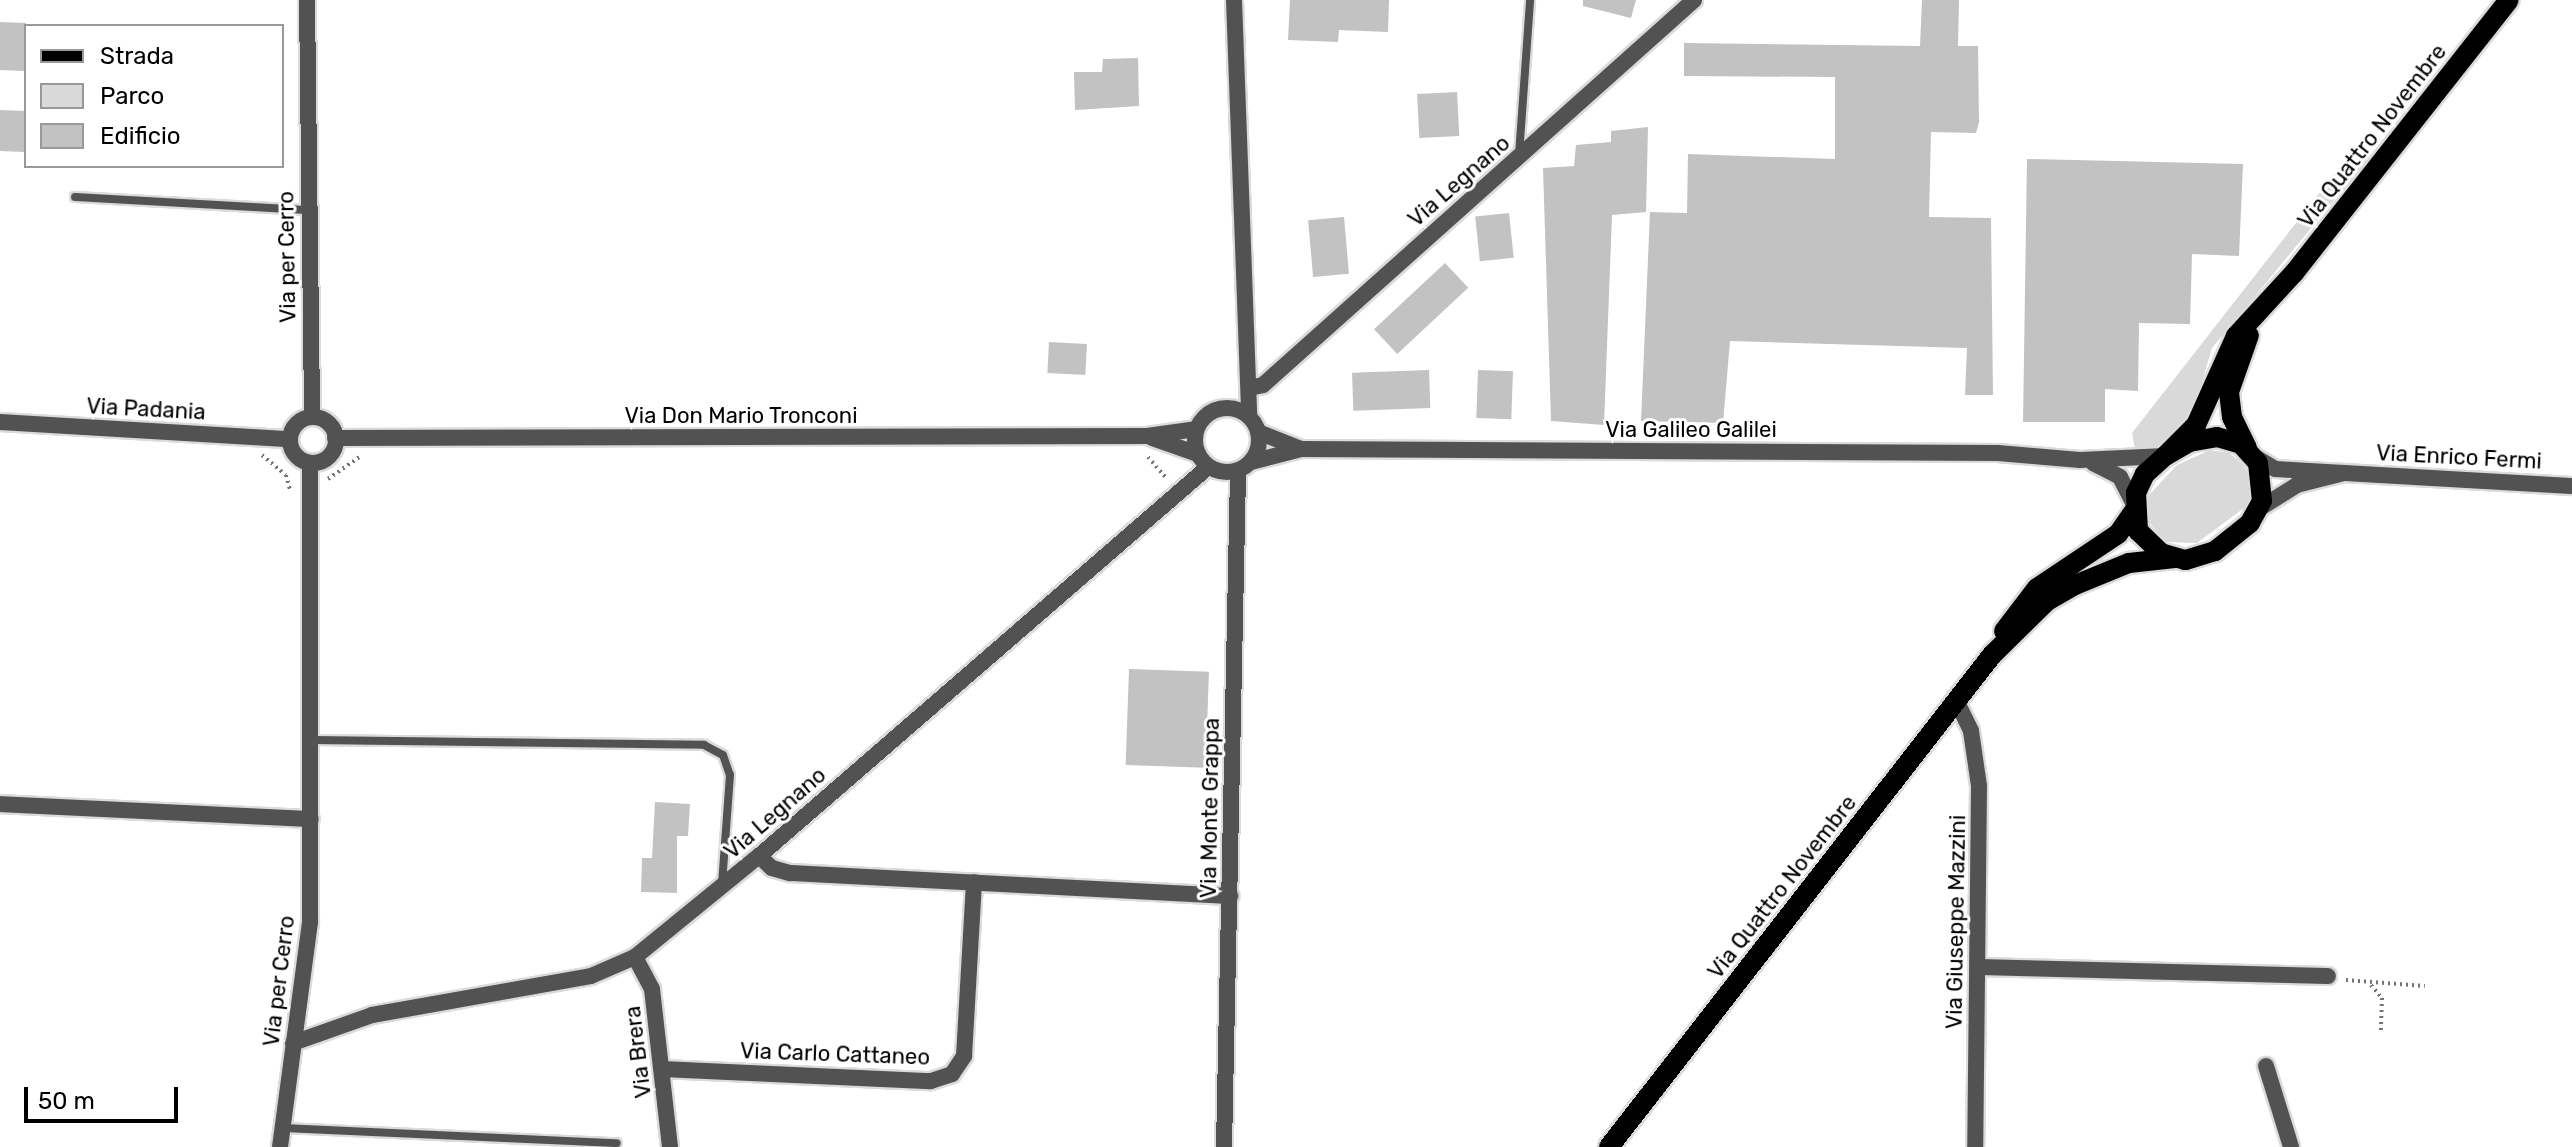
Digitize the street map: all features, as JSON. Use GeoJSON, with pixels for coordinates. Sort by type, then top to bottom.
{"type":"FeatureCollection","features":[{"type":"Feature","properties":{"kind":"main road","name":"Via Quattro Novembre"},"geometry":{"type":"LineString","coordinates":[[2165,456],[2196,425],[2236,336],[2270,302],[2509,0]]}},
{"type":"Feature","properties":{"kind":"main road","name":"Via Quattro Novembre"},"geometry":{"type":"LineString","coordinates":[[2251,453],[2232,417],[2229,392],[2240,353],[2270,302]]}},
{"type":"Feature","properties":{"kind":"main road"},"geometry":{"type":"LineString","coordinates":[[2209,436],[2233,440],[2251,453],[2264,479],[2257,510],[2215,551],[2175,558],[2143,538],[2134,508],[2145,474],[2165,456],[2209,436]]}},
{"type":"Feature","properties":{"kind":"main road","name":"Via Quattro Novembre"},"geometry":{"type":"LineString","coordinates":[[1992,655],[2008,623],[2037,588],[2111,540],[2134,508]]}},
{"type":"Feature","properties":{"kind":"main road","name":"Via Quattro Novembre"},"geometry":{"type":"LineString","coordinates":[[1609,1147],[1992,655],[2047,601],[2075,585],[2129,563],[2175,558]]}},
{"type":"Feature","properties":{"kind":"street","name":"Via per Cerro"},"geometry":{"type":"LineString","coordinates":[[307,0],[307,210],[312,417]]}},
{"type":"Feature","properties":{"kind":"street"},"geometry":{"type":"LineString","coordinates":[[1234,0],[1249,416],[1258,432],[1245,466],[1203,461],[1196,429],[1219,409],[1249,416]]}},
{"type":"Feature","properties":{"kind":"street","name":"Via Legnano"},"geometry":{"type":"LineString","coordinates":[[1249,388],[1263,385],[1519,155],[1551,133],[1694,0]]}},
{"type":"Feature","properties":{"kind":"street"},"geometry":{"type":"LineString","coordinates":[[312,417],[325,421],[335,438],[329,457],[310,463],[297,458],[290,439],[294,426],[312,417]]}},
{"type":"Feature","properties":{"kind":"street","name":"Via Padania"},"geometry":{"type":"LineString","coordinates":[[0,422],[290,439]]}},
{"type":"Feature","properties":{"kind":"street","name":"Via Don Mario Tronconi"},"geometry":{"type":"LineString","coordinates":[[335,438],[1147,436],[1196,429]]}},
{"type":"Feature","properties":{"kind":"street","name":"Via Galileo Galilei"},"geometry":{"type":"LineString","coordinates":[[1258,432],[1301,449]]}},
{"type":"Feature","properties":{"kind":"street","name":"Via Don Mario Tronconi"},"geometry":{"type":"LineString","coordinates":[[1147,436],[1203,461]]}},
{"type":"Feature","properties":{"kind":"street","name":"Via Galileo Galilei"},"geometry":{"type":"LineString","coordinates":[[1245,466],[1301,449],[1998,453],[2080,460],[2165,456]]}},
{"type":"Feature","properties":{"kind":"street","name":"Via Enrico Fermi"},"geometry":{"type":"LineString","coordinates":[[2251,453],[2275,469],[2572,486]]}},
{"type":"Feature","properties":{"kind":"street","name":"Via Galileo Galilei"},"geometry":{"type":"LineString","coordinates":[[2080,460],[2120,477],[2134,508]]}},
{"type":"Feature","properties":{"kind":"street","name":"Via Legnano"},"geometry":{"type":"LineString","coordinates":[[293,1043],[372,1015],[591,976],[635,957],[759,856],[1203,461]]}},
{"type":"Feature","properties":{"kind":"street","name":"Via per Cerro"},"geometry":{"type":"LineString","coordinates":[[280,1147],[310,922],[310,463]]}},
{"type":"Feature","properties":{"kind":"street","name":"Via Monte Grappa"},"geometry":{"type":"LineString","coordinates":[[1224,1147],[1245,466]]}},
{"type":"Feature","properties":{"kind":"street","name":"Via Enrico Fermi"},"geometry":{"type":"LineString","coordinates":[[2257,510],[2297,485],[2344,473]]}},
{"type":"Feature","properties":{"kind":"street","name":"Via Giuseppe Mazzini"},"geometry":{"type":"LineString","coordinates":[[1957,702],[1971,731],[1979,786],[1975,1147]]}},
{"type":"Feature","properties":{"kind":"street"},"geometry":{"type":"LineString","coordinates":[[0,804],[311,819]]}},
{"type":"Feature","properties":{"kind":"street"},"geometry":{"type":"LineString","coordinates":[[759,856],[772,868],[790,873],[1230,896]]}},
{"type":"Feature","properties":{"kind":"street","name":"Via Carlo Cattaneo"},"geometry":{"type":"LineString","coordinates":[[662,1069],[931,1081],[952,1074],[964,1056],[974,882]]}},
{"type":"Feature","properties":{"kind":"street","name":"Via Brera"},"geometry":{"type":"LineString","coordinates":[[635,957],[652,989],[670,1147]]}},
{"type":"Feature","properties":{"kind":"street"},"geometry":{"type":"LineString","coordinates":[[1978,967],[2328,976]]}},
{"type":"Feature","properties":{"kind":"street"},"geometry":{"type":"LineString","coordinates":[[2266,1066],[2291,1147]]}},
{"type":"Feature","properties":{"kind":"lane"},"geometry":{"type":"LineString","coordinates":[[1519,155],[1530,0]]}},
{"type":"Feature","properties":{"kind":"lane"},"geometry":{"type":"LineString","coordinates":[[75,197],[307,210]]}},
{"type":"Feature","properties":{"kind":"lane"},"geometry":{"type":"LineString","coordinates":[[312,740],[704,745],[723,755],[730,775],[721,888]]}},
{"type":"Feature","properties":{"kind":"lane"},"geometry":{"type":"LineString","coordinates":[[282,1128],[617,1143]]}},
{"type":"Feature","properties":{"kind":"path"},"geometry":{"type":"LineString","coordinates":[[2328,976],[2425,986]]}},
{"type":"Feature","properties":{"kind":"path"},"geometry":{"type":"LineString","coordinates":[[2365,982],[2382,998],[2381,1032]]}},
{"type":"Feature","properties":{"kind":"green space"},"geometry":{"type":"Polygon","coordinates":[[[2356,146],[2370,157],[2212,348],[2191,419],[2158,447],[2135,449],[2132,433],[2356,146]]]}},
{"type":"Feature","properties":{"kind":"green space"},"geometry":{"type":"Polygon","coordinates":[[[2210,450],[2229,453],[2243,464],[2252,482],[2248,505],[2197,543],[2165,542],[2146,518],[2148,496],[2177,465],[2210,450]]]}},
{"type":"Feature","properties":{"kind":"building"},"geometry":{"type":"Polygon","coordinates":[[[1290,0],[1389,0],[1388,32],[1339,30],[1338,42],[1288,40],[1290,0]]]}},
{"type":"Feature","properties":{"kind":"building"},"geometry":{"type":"Polygon","coordinates":[[[1583,0],[1636,0],[1631,18],[1583,6],[1583,0]]]}},
{"type":"Feature","properties":{"kind":"building"},"geometry":{"type":"Polygon","coordinates":[[[1922,0],[1959,0],[1958,46],[1978,46],[1979,122],[1976,133],[1931,132],[1929,217],[1991,218],[1993,395],[1965,395],[1967,348],[1730,341],[1723,423],[1641,421],[1650,212],[1687,213],[1688,154],[1835,159],[1835,77],[1684,76],[1684,43],[1920,46],[1922,0]]]}},
{"type":"Feature","properties":{"kind":"building"},"geometry":{"type":"Polygon","coordinates":[[[0,22],[26,23],[24,71],[0,70],[0,22]]]}},
{"type":"Feature","properties":{"kind":"building"},"geometry":{"type":"Polygon","coordinates":[[[1138,58],[1139,106],[1075,110],[1074,72],[1102,72],[1103,59],[1138,58]]]}},
{"type":"Feature","properties":{"kind":"building"},"geometry":{"type":"Polygon","coordinates":[[[1457,92],[1459,136],[1419,138],[1417,94],[1457,92]]]}},
{"type":"Feature","properties":{"kind":"building"},"geometry":{"type":"Polygon","coordinates":[[[0,110],[24,111],[24,152],[0,151],[0,110]]]}},
{"type":"Feature","properties":{"kind":"building"},"geometry":{"type":"Polygon","coordinates":[[[1648,127],[1646,212],[1612,215],[1604,425],[1551,421],[1543,168],[1574,166],[1576,145],[1611,142],[1611,131],[1648,127]]]}},
{"type":"Feature","properties":{"kind":"building"},"geometry":{"type":"Polygon","coordinates":[[[2027,159],[2243,164],[2239,256],[2192,254],[2190,324],[2139,323],[2138,391],[2105,389],[2105,422],[2023,422],[2027,159]]]}},
{"type":"Feature","properties":{"kind":"building"},"geometry":{"type":"Polygon","coordinates":[[[1509,213],[1514,258],[1480,261],[1475,217],[1509,213]]]}},
{"type":"Feature","properties":{"kind":"building"},"geometry":{"type":"Polygon","coordinates":[[[1344,217],[1349,274],[1313,277],[1308,220],[1344,217]]]}},
{"type":"Feature","properties":{"kind":"building"},"geometry":{"type":"Polygon","coordinates":[[[1445,263],[1468,288],[1397,354],[1374,329],[1445,263]]]}},
{"type":"Feature","properties":{"kind":"building"},"geometry":{"type":"Polygon","coordinates":[[[1049,342],[1087,344],[1085,375],[1047,373],[1049,342]]]}},
{"type":"Feature","properties":{"kind":"building"},"geometry":{"type":"Polygon","coordinates":[[[1429,370],[1430,408],[1353,411],[1352,373],[1429,370]]]}},
{"type":"Feature","properties":{"kind":"building"},"geometry":{"type":"Polygon","coordinates":[[[1478,370],[1513,371],[1511,419],[1476,418],[1478,370]]]}},
{"type":"Feature","properties":{"kind":"building"},"geometry":{"type":"Polygon","coordinates":[[[1129,669],[1209,672],[1206,768],[1126,765],[1129,669]]]}},
{"type":"Feature","properties":{"kind":"building"},"geometry":{"type":"Polygon","coordinates":[[[655,802],[690,804],[688,836],[677,836],[677,893],[641,892],[642,858],[652,858],[655,802]]]}}]}
